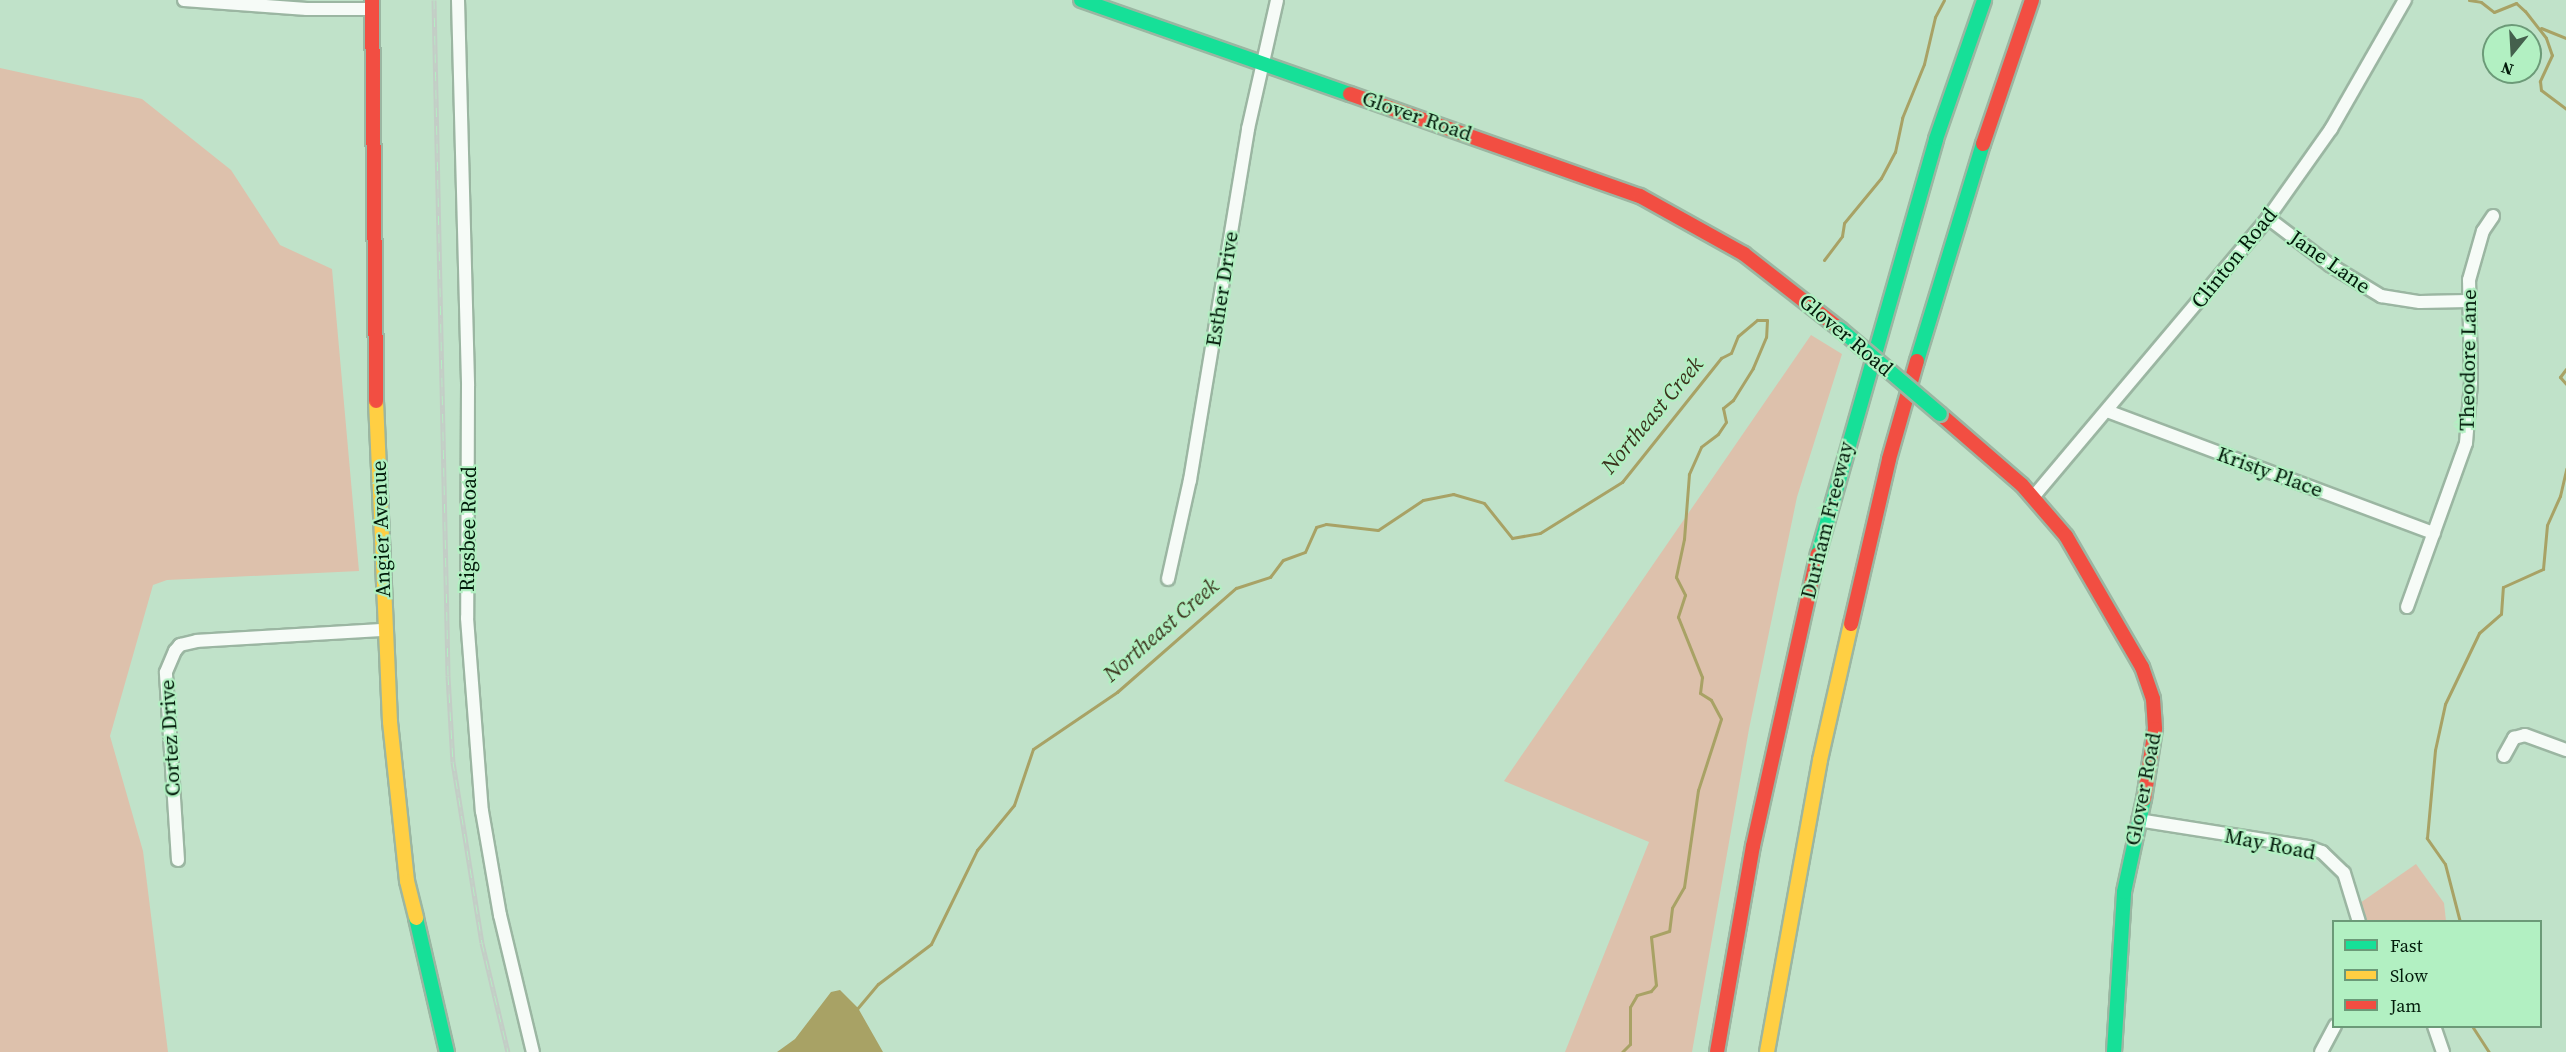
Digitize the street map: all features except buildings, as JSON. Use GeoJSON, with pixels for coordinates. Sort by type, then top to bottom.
{"type":"FeatureCollection","features":[{"type":"Feature","properties":{"kind":"main road","name":"Glover Road"},"geometry":{"type":"LineString","coordinates":[[1082,0],[1640,196],[1744,254],[1840,329],[2034,496],[2086,566],[2150,688],[2156,729],[2123,903],[2114,1052]]}},
{"type":"Feature","properties":{"kind":"main road","name":"Durham Freeway"},"geometry":{"type":"LineString","coordinates":[[1717,1052],[1755,835],[1816,561],[1936,139],[1984,0]]}},
{"type":"Feature","properties":{"kind":"main road"},"geometry":{"type":"LineString","coordinates":[[1767,1050],[1820,760],[1889,459],[1964,200],[2032,0]]}},
{"type":"Feature","properties":{"kind":"main road","name":"Angier Avenue"},"geometry":{"type":"LineString","coordinates":[[372,5],[374,356],[384,630],[402,852],[447,1052]]}},
{"type":"Feature","properties":{"kind":"street"},"geometry":{"type":"LineString","coordinates":[[184,0],[307,9],[372,5]]}},
{"type":"Feature","properties":{"kind":"street","name":"Rigsbee Road"},"geometry":{"type":"LineString","coordinates":[[458,0],[469,396],[467,618],[482,811],[500,915],[533,1052]]}},
{"type":"Feature","properties":{"kind":"street","name":"Esther Drive"},"geometry":{"type":"LineString","coordinates":[[1168,579],[1190,480],[1263,63],[1277,0]]}},
{"type":"Feature","properties":{"kind":"street","name":"Clinton Road"},"geometry":{"type":"LineString","coordinates":[[2034,496],[2268,218],[2331,129],[2405,0]]}},
{"type":"Feature","properties":{"kind":"street","name":"Theodore Lane"},"geometry":{"type":"LineString","coordinates":[[2407,607],[2466,443],[2471,382],[2468,301],[2477,248],[2493,216]]}},
{"type":"Feature","properties":{"kind":"street","name":"Jane Lane"},"geometry":{"type":"LineString","coordinates":[[2268,218],[2330,265],[2381,296],[2412,302],[2468,301]]}},
{"type":"Feature","properties":{"kind":"street","name":"Kristy Place"},"geometry":{"type":"LineString","coordinates":[[2107,411],[2434,533]]}},
{"type":"Feature","properties":{"kind":"street","name":"Cortez Drive"},"geometry":{"type":"LineString","coordinates":[[178,860],[166,672],[180,645],[384,630]]}},
{"type":"Feature","properties":{"kind":"street"},"geometry":{"type":"LineString","coordinates":[[2504,756],[2514,738],[2525,735],[2566,750]]}},
{"type":"Feature","properties":{"kind":"street","name":"May Road"},"geometry":{"type":"LineString","coordinates":[[2138,820],[2308,847],[2322,852],[2344,873],[2359,920]]}},
{"type":"Feature","properties":{"kind":"street"},"geometry":{"type":"LineString","coordinates":[[2321,1052],[2334,1028]]}},
{"type":"Feature","properties":{"kind":"street"},"geometry":{"type":"LineString","coordinates":[[2435,1028],[2443,1052]]}},
{"type":"Feature","properties":{"kind":"shaded area"},"geometry":{"type":"Polygon","coordinates":[[[0,68],[142,99],[231,170],[280,245],[332,269],[359,571],[167,580],[153,585],[110,736],[143,851],[168,1052],[0,1052],[0,68]]]}},
{"type":"Feature","properties":{"kind":"shaded area"},"geometry":{"type":"Polygon","coordinates":[[[1811,335],[1842,354],[1797,497],[1749,729],[1692,1052],[1565,1052],[1649,842],[1504,781],[1811,335]]]}},
{"type":"Feature","properties":{"kind":"shaded area"},"geometry":{"type":"Polygon","coordinates":[[[2416,864],[2444,903],[2446,920],[2365,920],[2360,903],[2416,864]]]}},
{"type":"Feature","properties":{"kind":"shaded area"},"geometry":{"type":"Polygon","coordinates":[[[840,990],[858,1008],[883,1052],[777,1052],[795,1039],[831,992],[840,990]]]}},
{"type":"Feature","properties":{"kind":"waterway","name":"Northeast Creek"},"geometry":{"type":"LineString","coordinates":[[1824,260],[1842,236],[1844,223],[1881,178],[1895,152],[1902,118],[1924,64],[1935,17],[1944,0]]}},
{"type":"Feature","properties":{"kind":"waterway"},"geometry":{"type":"LineString","coordinates":[[2469,0],[2481,2],[2494,12],[2516,3],[2525,11],[2546,38],[2552,55],[2540,81],[2541,90],[2566,109]]}},
{"type":"Feature","properties":{"kind":"waterway"},"geometry":{"type":"LineString","coordinates":[[2542,28],[2566,38]]}},
{"type":"Feature","properties":{"kind":"waterway","name":"Northeast Creek"},"geometry":{"type":"LineString","coordinates":[[856,1010],[878,984],[931,944],[977,850],[1014,805],[1033,749],[1117,692],[1236,588],[1270,577],[1283,560],[1305,552],[1316,527],[1326,524],[1378,530],[1423,500],[1453,494],[1484,503],[1512,538],[1540,533],[1622,482],[1721,358],[1731,353],[1738,336],[1757,320],[1767,320],[1766,337],[1753,368],[1733,400],[1723,408],[1726,422],[1718,434],[1701,447],[1689,474],[1684,539],[1676,577],[1685,595],[1678,617],[1702,677],[1700,693],[1711,700],[1721,719],[1698,790],[1684,887],[1672,908],[1669,931],[1651,937],[1656,985],[1651,991],[1637,995],[1630,1007],[1630,1044],[1622,1052]]}},
{"type":"Feature","properties":{"kind":"waterway"},"geometry":{"type":"LineString","coordinates":[[2566,369],[2560,377],[2566,384]]}},
{"type":"Feature","properties":{"kind":"waterway"},"geometry":{"type":"LineString","coordinates":[[2459,920],[2445,864],[2427,838],[2435,750],[2445,704],[2479,633],[2501,614],[2503,587],[2543,569],[2547,525],[2560,496],[2566,469]]}},
{"type":"Feature","properties":{"kind":"waterway"},"geometry":{"type":"LineString","coordinates":[[2473,1028],[2489,1052]]}},
{"type":"Feature","properties":{"kind":"railway"},"geometry":{"type":"LineString","coordinates":[[434,0],[448,676],[453,762],[482,943],[508,1052]]}},
{"type":"Feature","properties":{"kind":"traffic: fast"},"geometry":{"type":"LineString","coordinates":[[1081,0],[1350,94]]}},
{"type":"Feature","properties":{"kind":"traffic: fast"},"geometry":{"type":"LineString","coordinates":[[1818,554],[1936,139],[1984,0]]}},
{"type":"Feature","properties":{"kind":"traffic: fast"},"geometry":{"type":"LineString","coordinates":[[1917,361],[1983,144]]}},
{"type":"Feature","properties":{"kind":"traffic: fast"},"geometry":{"type":"LineString","coordinates":[[1840,329],[1940,414]]}},
{"type":"Feature","properties":{"kind":"traffic: fast"},"geometry":{"type":"LineString","coordinates":[[2114,1052],[2124,892],[2144,799]]}},
{"type":"Feature","properties":{"kind":"traffic: fast"},"geometry":{"type":"LineString","coordinates":[[416,918],[447,1052]]}},
{"type":"Feature","properties":{"kind":"traffic: slow"},"geometry":{"type":"LineString","coordinates":[[376,401],[390,722],[407,881],[416,918]]}},
{"type":"Feature","properties":{"kind":"traffic: slow"},"geometry":{"type":"LineString","coordinates":[[1767,1052],[1820,760],[1851,624]]}},
{"type":"Feature","properties":{"kind":"traffic: jam"},"geometry":{"type":"LineString","coordinates":[[372,0],[376,401]]}},
{"type":"Feature","properties":{"kind":"traffic: jam"},"geometry":{"type":"LineString","coordinates":[[1983,144],[2032,0]]}},
{"type":"Feature","properties":{"kind":"traffic: jam"},"geometry":{"type":"LineString","coordinates":[[1350,94],[1640,196],[1744,254],[1840,329]]}},
{"type":"Feature","properties":{"kind":"traffic: jam"},"geometry":{"type":"LineString","coordinates":[[1851,624],[1889,459],[1917,361]]}},
{"type":"Feature","properties":{"kind":"traffic: jam"},"geometry":{"type":"LineString","coordinates":[[1940,414],[2022,485],[2066,536],[2142,667],[2153,699],[2155,729],[2144,799]]}},
{"type":"Feature","properties":{"kind":"traffic: jam"},"geometry":{"type":"LineString","coordinates":[[1717,1052],[1753,846],[1818,554]]}}]}
